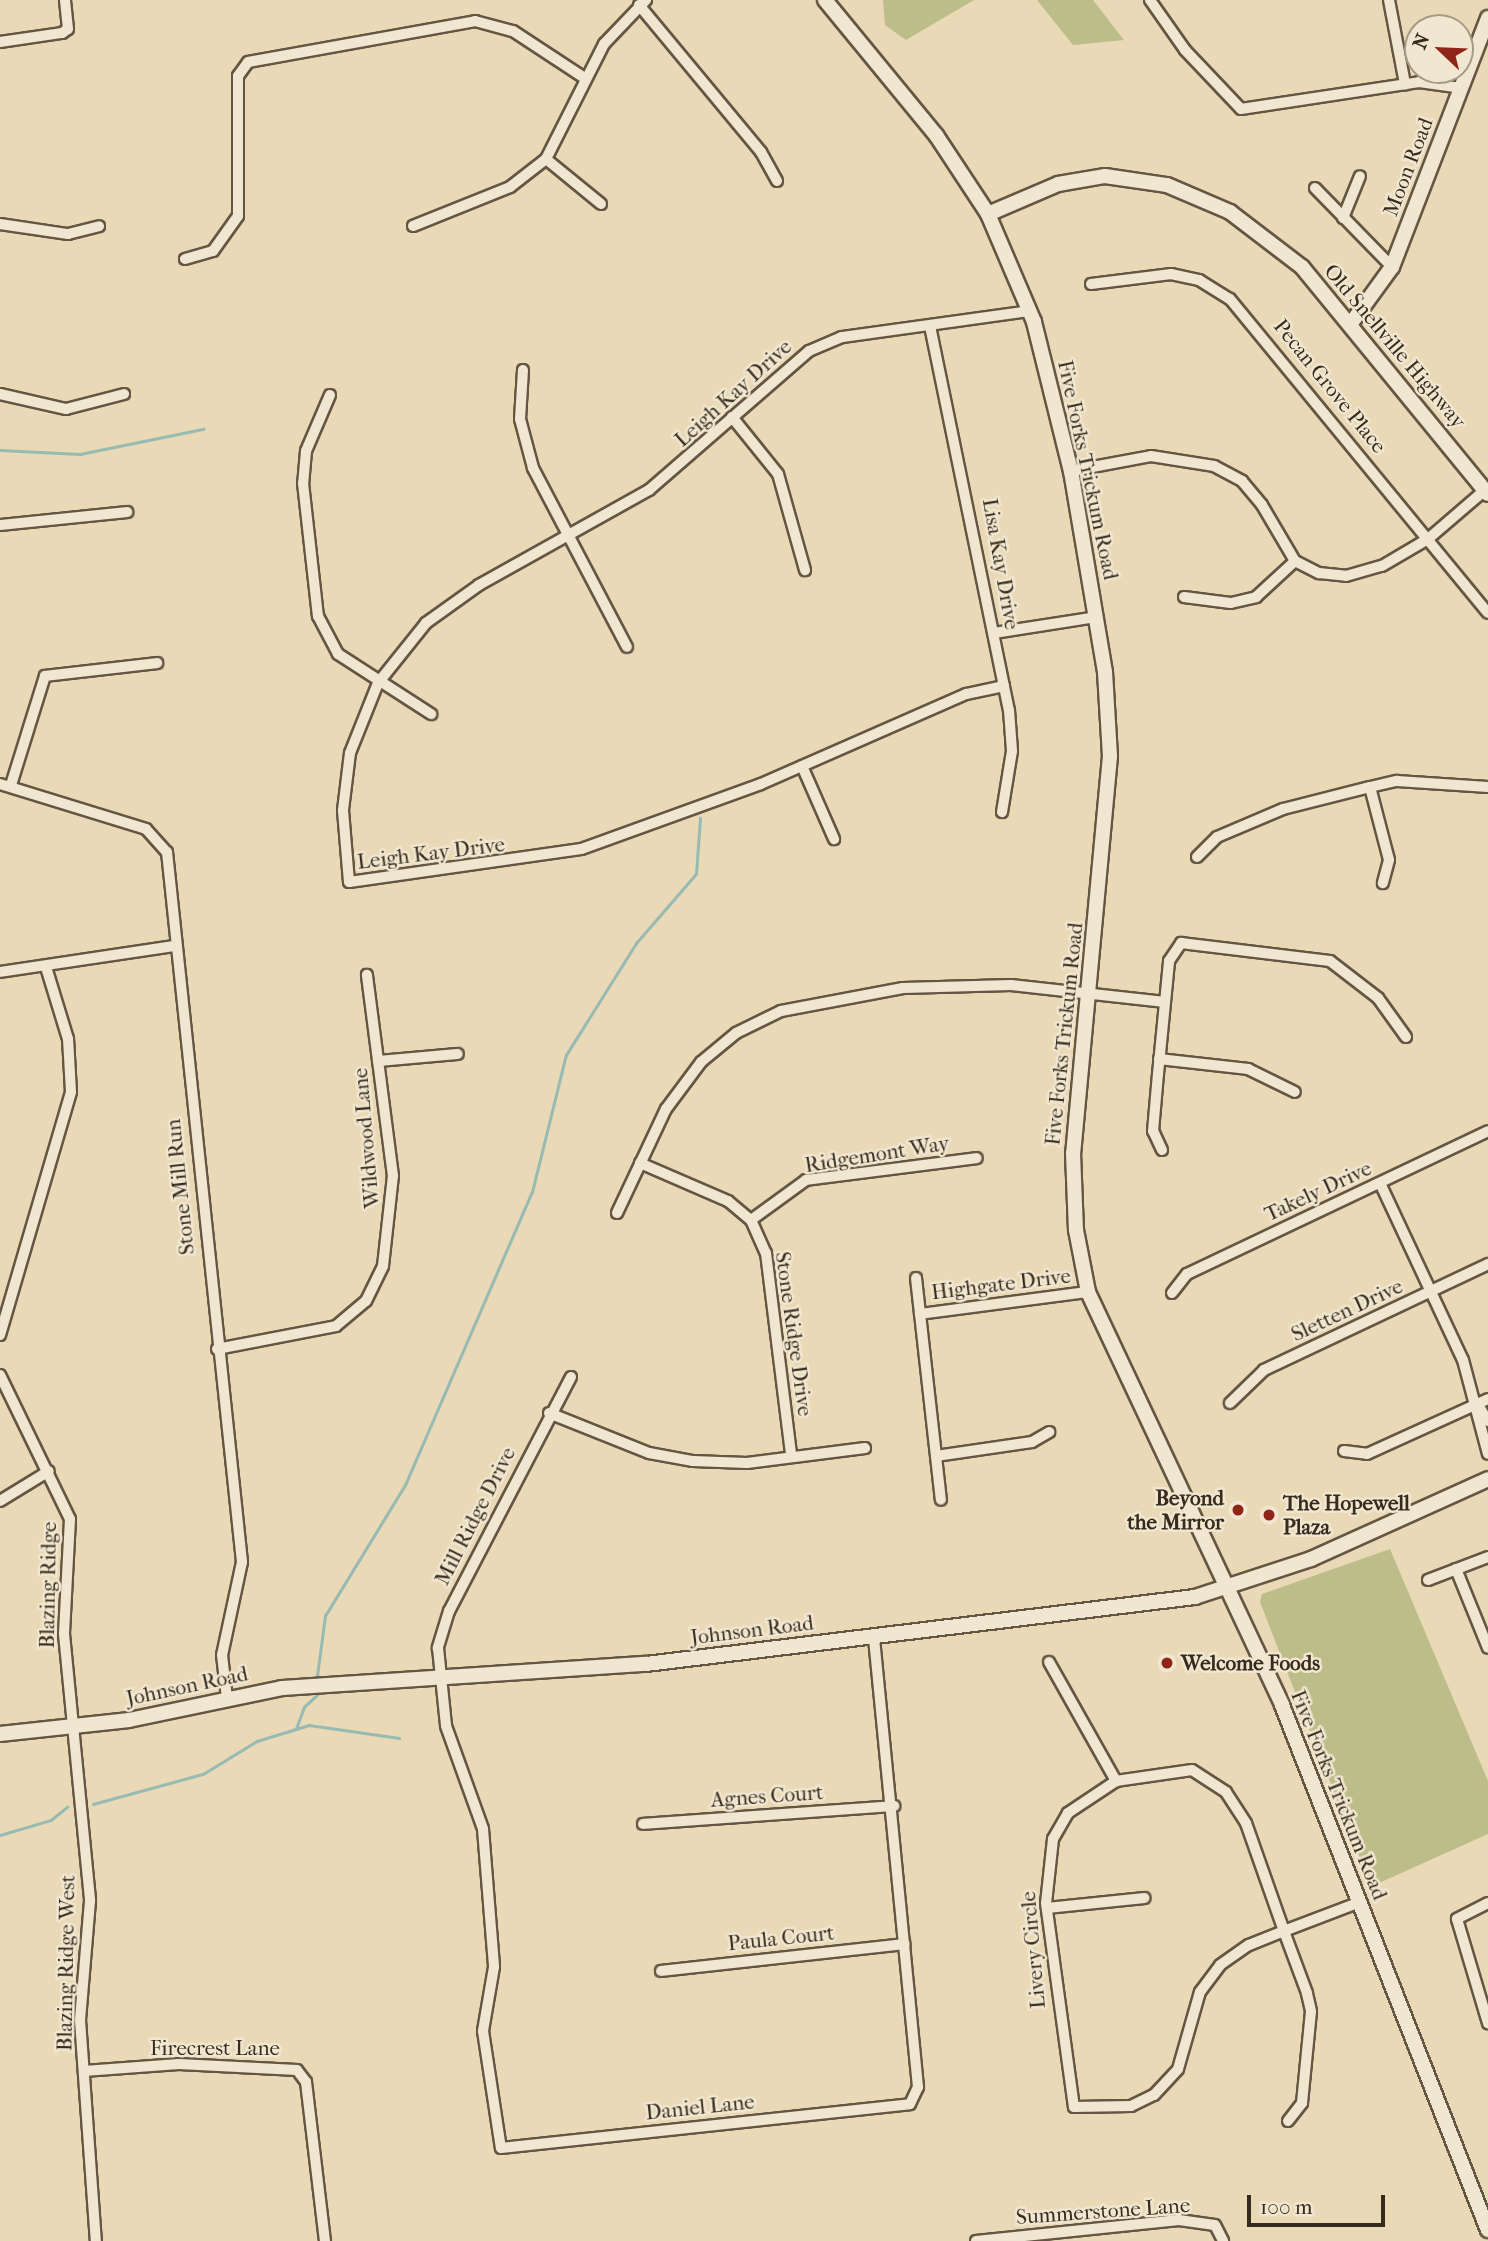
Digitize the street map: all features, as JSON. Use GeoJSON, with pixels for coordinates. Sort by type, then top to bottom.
{"type":"FeatureCollection","features":[{"type":"Feature","properties":{"kind":"street"},"geometry":{"type":"LineString","coordinates":[[0,42],[62,33],[68,29],[65,0]]}},
{"type":"Feature","properties":{"kind":"street","name":"Five Forks Trickum Road"},"geometry":{"type":"LineString","coordinates":[[825,0],[943,145],[988,214],[1030,311],[1071,471],[1096,617],[1110,756],[1087,995],[1072,1193],[1088,1292],[1282,1705],[1488,2230]]}},
{"type":"Feature","properties":{"kind":"street"},"geometry":{"type":"LineString","coordinates":[[1150,0],[1185,50],[1241,109],[1405,84],[1461,88]]}},
{"type":"Feature","properties":{"kind":"street"},"geometry":{"type":"LineString","coordinates":[[1389,0],[1404,79]]}},
{"type":"Feature","properties":{"kind":"street"},"geometry":{"type":"LineString","coordinates":[[413,226],[510,187],[546,159],[604,44],[642,2],[761,152],[777,181]]}},
{"type":"Feature","properties":{"kind":"street","name":"Moon Road"},"geometry":{"type":"LineString","coordinates":[[1352,322],[1392,267],[1488,18]]}},
{"type":"Feature","properties":{"kind":"street"},"geometry":{"type":"LineString","coordinates":[[185,259],[213,251],[238,216],[238,76],[248,62],[475,21],[513,31],[586,79]]}},
{"type":"Feature","properties":{"kind":"street"},"geometry":{"type":"LineString","coordinates":[[546,159],[601,204]]}},
{"type":"Feature","properties":{"kind":"street"},"geometry":{"type":"LineString","coordinates":[[1343,218],[1360,176]]}},
{"type":"Feature","properties":{"kind":"street","name":"Old Snellville Highway"},"geometry":{"type":"LineString","coordinates":[[988,214],[1079,179],[1135,177],[1167,185],[1264,233],[1352,322],[1486,492]]}},
{"type":"Feature","properties":{"kind":"street"},"geometry":{"type":"LineString","coordinates":[[1315,188],[1392,267]]}},
{"type":"Feature","properties":{"kind":"street"},"geometry":{"type":"LineString","coordinates":[[0,224],[68,233],[99,226]]}},
{"type":"Feature","properties":{"kind":"street","name":"Pecan Grove Place"},"geometry":{"type":"LineString","coordinates":[[1091,284],[1171,274],[1199,280],[1230,299],[1488,613]]}},
{"type":"Feature","properties":{"kind":"street","name":"Leigh Kay Drive"},"geometry":{"type":"LineString","coordinates":[[1004,686],[966,694],[802,766],[581,849],[349,882],[346,774],[378,683],[412,638],[452,603],[649,490],[815,348],[842,337],[1030,311]]}},
{"type":"Feature","properties":{"kind":"street","name":"Lisa Kay Drive"},"geometry":{"type":"LineString","coordinates":[[930,326],[1004,686],[1012,751],[1002,812]]}},
{"type":"Feature","properties":{"kind":"street"},"geometry":{"type":"LineString","coordinates":[[523,370],[518,396],[526,450],[626,647]]}},
{"type":"Feature","properties":{"kind":"street"},"geometry":{"type":"LineString","coordinates":[[0,394],[66,409],[124,394]]}},
{"type":"Feature","properties":{"kind":"street"},"geometry":{"type":"LineString","coordinates":[[330,395],[306,451],[303,483],[314,601],[338,654],[378,683],[431,714]]}},
{"type":"Feature","properties":{"kind":"street"},"geometry":{"type":"LineString","coordinates":[[732,417],[778,474],[805,570]]}},
{"type":"Feature","properties":{"kind":"street"},"geometry":{"type":"LineString","coordinates":[[1071,471],[1152,456],[1214,466],[1242,481],[1262,505],[1295,561],[1346,576],[1382,566],[1428,538],[1486,492]]}},
{"type":"Feature","properties":{"kind":"street"},"geometry":{"type":"LineString","coordinates":[[0,525],[127,512]]}},
{"type":"Feature","properties":{"kind":"street"},"geometry":{"type":"LineString","coordinates":[[1184,597],[1231,603],[1256,597],[1295,561]]}},
{"type":"Feature","properties":{"kind":"street"},"geometry":{"type":"LineString","coordinates":[[994,632],[1096,617]]}},
{"type":"Feature","properties":{"kind":"street"},"geometry":{"type":"LineString","coordinates":[[5,785],[45,676],[157,663]]}},
{"type":"Feature","properties":{"kind":"street"},"geometry":{"type":"LineString","coordinates":[[802,766],[834,839]]}},
{"type":"Feature","properties":{"kind":"street"},"geometry":{"type":"LineString","coordinates":[[1197,857],[1217,838],[1283,808],[1370,787],[1397,781],[1488,787]]}},
{"type":"Feature","properties":{"kind":"street","name":"Stone Mill Run"},"geometry":{"type":"LineString","coordinates":[[5,785],[146,830],[167,852],[174,946],[242,1562],[223,1646],[228,1698]]}},
{"type":"Feature","properties":{"kind":"street"},"geometry":{"type":"LineString","coordinates":[[1370,787],[1389,860],[1383,883]]}},
{"type":"Feature","properties":{"kind":"street"},"geometry":{"type":"LineString","coordinates":[[1162,1150],[1153,1132],[1159,1059],[1170,961],[1181,943],[1297,953],[1356,975],[1406,1037]]}},
{"type":"Feature","properties":{"kind":"street"},"geometry":{"type":"LineString","coordinates":[[0,972],[174,946]]}},
{"type":"Feature","properties":{"kind":"street"},"geometry":{"type":"LineString","coordinates":[[0,1335],[71,1092],[68,1039],[46,967]]}},
{"type":"Feature","properties":{"kind":"street","name":"Wildwood Lane"},"geometry":{"type":"LineString","coordinates":[[217,1349],[316,1335],[354,1313],[376,1284],[393,1216],[367,975]]}},
{"type":"Feature","properties":{"kind":"street"},"geometry":{"type":"LineString","coordinates":[[617,1213],[666,1109],[701,1062],[736,1033],[781,1011],[903,988],[1011,985],[1165,1002]]}},
{"type":"Feature","properties":{"kind":"street"},"geometry":{"type":"LineString","coordinates":[[378,1061],[458,1054]]}},
{"type":"Feature","properties":{"kind":"street"},"geometry":{"type":"LineString","coordinates":[[1159,1059],[1248,1069],[1295,1092]]}},
{"type":"Feature","properties":{"kind":"street","name":"Takely Drive"},"geometry":{"type":"LineString","coordinates":[[1172,1293],[1187,1274],[1488,1131]]}},
{"type":"Feature","properties":{"kind":"street","name":"Ridgemont Way"},"geometry":{"type":"LineString","coordinates":[[751,1220],[806,1180],[977,1158]]}},
{"type":"Feature","properties":{"kind":"street","name":"Stone Ridge Drive"},"geometry":{"type":"LineString","coordinates":[[640,1163],[728,1201],[751,1220],[766,1253],[791,1455]]}},
{"type":"Feature","properties":{"kind":"street"},"geometry":{"type":"LineString","coordinates":[[1380,1183],[1432,1290],[1477,1403],[1488,1454]]}},
{"type":"Feature","properties":{"kind":"street","name":"Sletten Drive"},"geometry":{"type":"LineString","coordinates":[[1230,1403],[1264,1370],[1488,1264]]}},
{"type":"Feature","properties":{"kind":"street"},"geometry":{"type":"LineString","coordinates":[[916,1278],[941,1500]]}},
{"type":"Feature","properties":{"kind":"street","name":"Highgate Drive"},"geometry":{"type":"LineString","coordinates":[[920,1314],[1088,1292]]}},
{"type":"Feature","properties":{"kind":"street","name":"Blazing Ridge"},"geometry":{"type":"LineString","coordinates":[[0,1375],[70,1519],[63,1603],[72,1728]]}},
{"type":"Feature","properties":{"kind":"street","name":"Mill Ridge Drive"},"geometry":{"type":"LineString","coordinates":[[441,1680],[441,1629],[549,1413],[571,1377]]}},
{"type":"Feature","properties":{"kind":"street"},"geometry":{"type":"LineString","coordinates":[[1344,1451],[1367,1454],[1488,1399]]}},
{"type":"Feature","properties":{"kind":"street"},"geometry":{"type":"LineString","coordinates":[[1477,1403],[1488,1421]]}},
{"type":"Feature","properties":{"kind":"street"},"geometry":{"type":"LineString","coordinates":[[549,1413],[649,1453],[693,1461],[747,1464],[791,1455],[866,1448]]}},
{"type":"Feature","properties":{"kind":"street"},"geometry":{"type":"LineString","coordinates":[[936,1456],[1032,1442],[1049,1432]]}},
{"type":"Feature","properties":{"kind":"street"},"geometry":{"type":"LineString","coordinates":[[0,1501],[49,1471]]}},
{"type":"Feature","properties":{"kind":"street","name":"Johnson Road"},"geometry":{"type":"LineString","coordinates":[[0,1734],[72,1728],[298,1687],[441,1680],[874,1637],[1226,1590],[1340,1547],[1488,1479]]}},
{"type":"Feature","properties":{"kind":"street"},"geometry":{"type":"LineString","coordinates":[[1428,1580],[1488,1557]]}},
{"type":"Feature","properties":{"kind":"street"},"geometry":{"type":"LineString","coordinates":[[1456,1569],[1488,1648]]}},
{"type":"Feature","properties":{"kind":"street","name":"Daniel Lane"},"geometry":{"type":"LineString","coordinates":[[441,1680],[446,1727],[483,1829],[494,1967],[483,2031],[501,2148],[910,2104],[918,2087],[894,1806],[874,1637]]}},
{"type":"Feature","properties":{"kind":"street"},"geometry":{"type":"LineString","coordinates":[[1049,1662],[1116,1781]]}},
{"type":"Feature","properties":{"kind":"street","name":"Blazing Ridge West"},"geometry":{"type":"LineString","coordinates":[[72,1728],[90,1901],[80,2020],[96,2241]]}},
{"type":"Feature","properties":{"kind":"street","name":"Livery Circle"},"geometry":{"type":"LineString","coordinates":[[1288,2122],[1302,2103],[1311,2011],[1284,1931],[1246,1823],[1217,1783],[1192,1770],[1116,1781],[1095,1791],[1058,1829],[1046,1869],[1047,1908],[1070,2100],[1084,2109],[1131,2106],[1173,2078],[1200,1992],[1220,1965],[1284,1931],[1360,1902]]}},
{"type":"Feature","properties":{"kind":"street","name":"Agnes Court"},"geometry":{"type":"LineString","coordinates":[[643,1824],[894,1806]]}},
{"type":"Feature","properties":{"kind":"street"},"geometry":{"type":"LineString","coordinates":[[1047,1908],[1144,1898]]}},
{"type":"Feature","properties":{"kind":"street"},"geometry":{"type":"LineString","coordinates":[[1488,1903],[1457,1919],[1488,2023]]}},
{"type":"Feature","properties":{"kind":"street","name":"Paula Court"},"geometry":{"type":"LineString","coordinates":[[661,1971],[905,1944]]}},
{"type":"Feature","properties":{"kind":"street","name":"Firecrest Lane"},"geometry":{"type":"LineString","coordinates":[[84,2071],[179,2064],[297,2070],[306,2082],[325,2241]]}},
{"type":"Feature","properties":{"kind":"street","name":"Summerstone Lane"},"geometry":{"type":"LineString","coordinates":[[976,2241],[1179,2220],[1215,2225],[1223,2241]]}},
{"type":"Feature","properties":{"kind":"green space"},"geometry":{"type":"Polygon","coordinates":[[[883,0],[974,0],[906,40],[885,25],[883,0]]]}},
{"type":"Feature","properties":{"kind":"green space"},"geometry":{"type":"Polygon","coordinates":[[[1037,0],[1093,0],[1124,40],[1073,45],[1037,0]]]}},
{"type":"Feature","properties":{"kind":"green space"},"geometry":{"type":"Polygon","coordinates":[[[1390,1549],[1488,1781],[1488,1834],[1379,1883],[1368,1879],[1260,1602],[1262,1594],[1390,1549]]]}},
{"type":"Feature","properties":{"kind":"waterway"},"geometry":{"type":"LineString","coordinates":[[0,450],[80,454],[203,429]]}},
{"type":"Feature","properties":{"kind":"waterway"},"geometry":{"type":"LineString","coordinates":[[317,1676],[325,1616],[405,1485],[532,1192],[566,1055],[637,942],[696,874],[700,818]]}},
{"type":"Feature","properties":{"kind":"waterway"},"geometry":{"type":"LineString","coordinates":[[296,1729],[304,1707],[317,1695]]}},
{"type":"Feature","properties":{"kind":"waterway"},"geometry":{"type":"LineString","coordinates":[[93,1804],[203,1774],[257,1741],[309,1725],[399,1738]]}},
{"type":"Feature","properties":{"kind":"waterway"},"geometry":{"type":"LineString","coordinates":[[0,1835],[51,1820],[67,1807]]}},
{"type":"Feature","properties":{"kind":"place","name":"Beyond the Mirror"},"geometry":{"type":"Point","coordinates":[1238,1510]}},
{"type":"Feature","properties":{"kind":"place","name":"The Hopewell Plaza"},"geometry":{"type":"Point","coordinates":[1269,1515]}},
{"type":"Feature","properties":{"kind":"place","name":"Welcome Foods"},"geometry":{"type":"Point","coordinates":[1167,1663]}}]}
